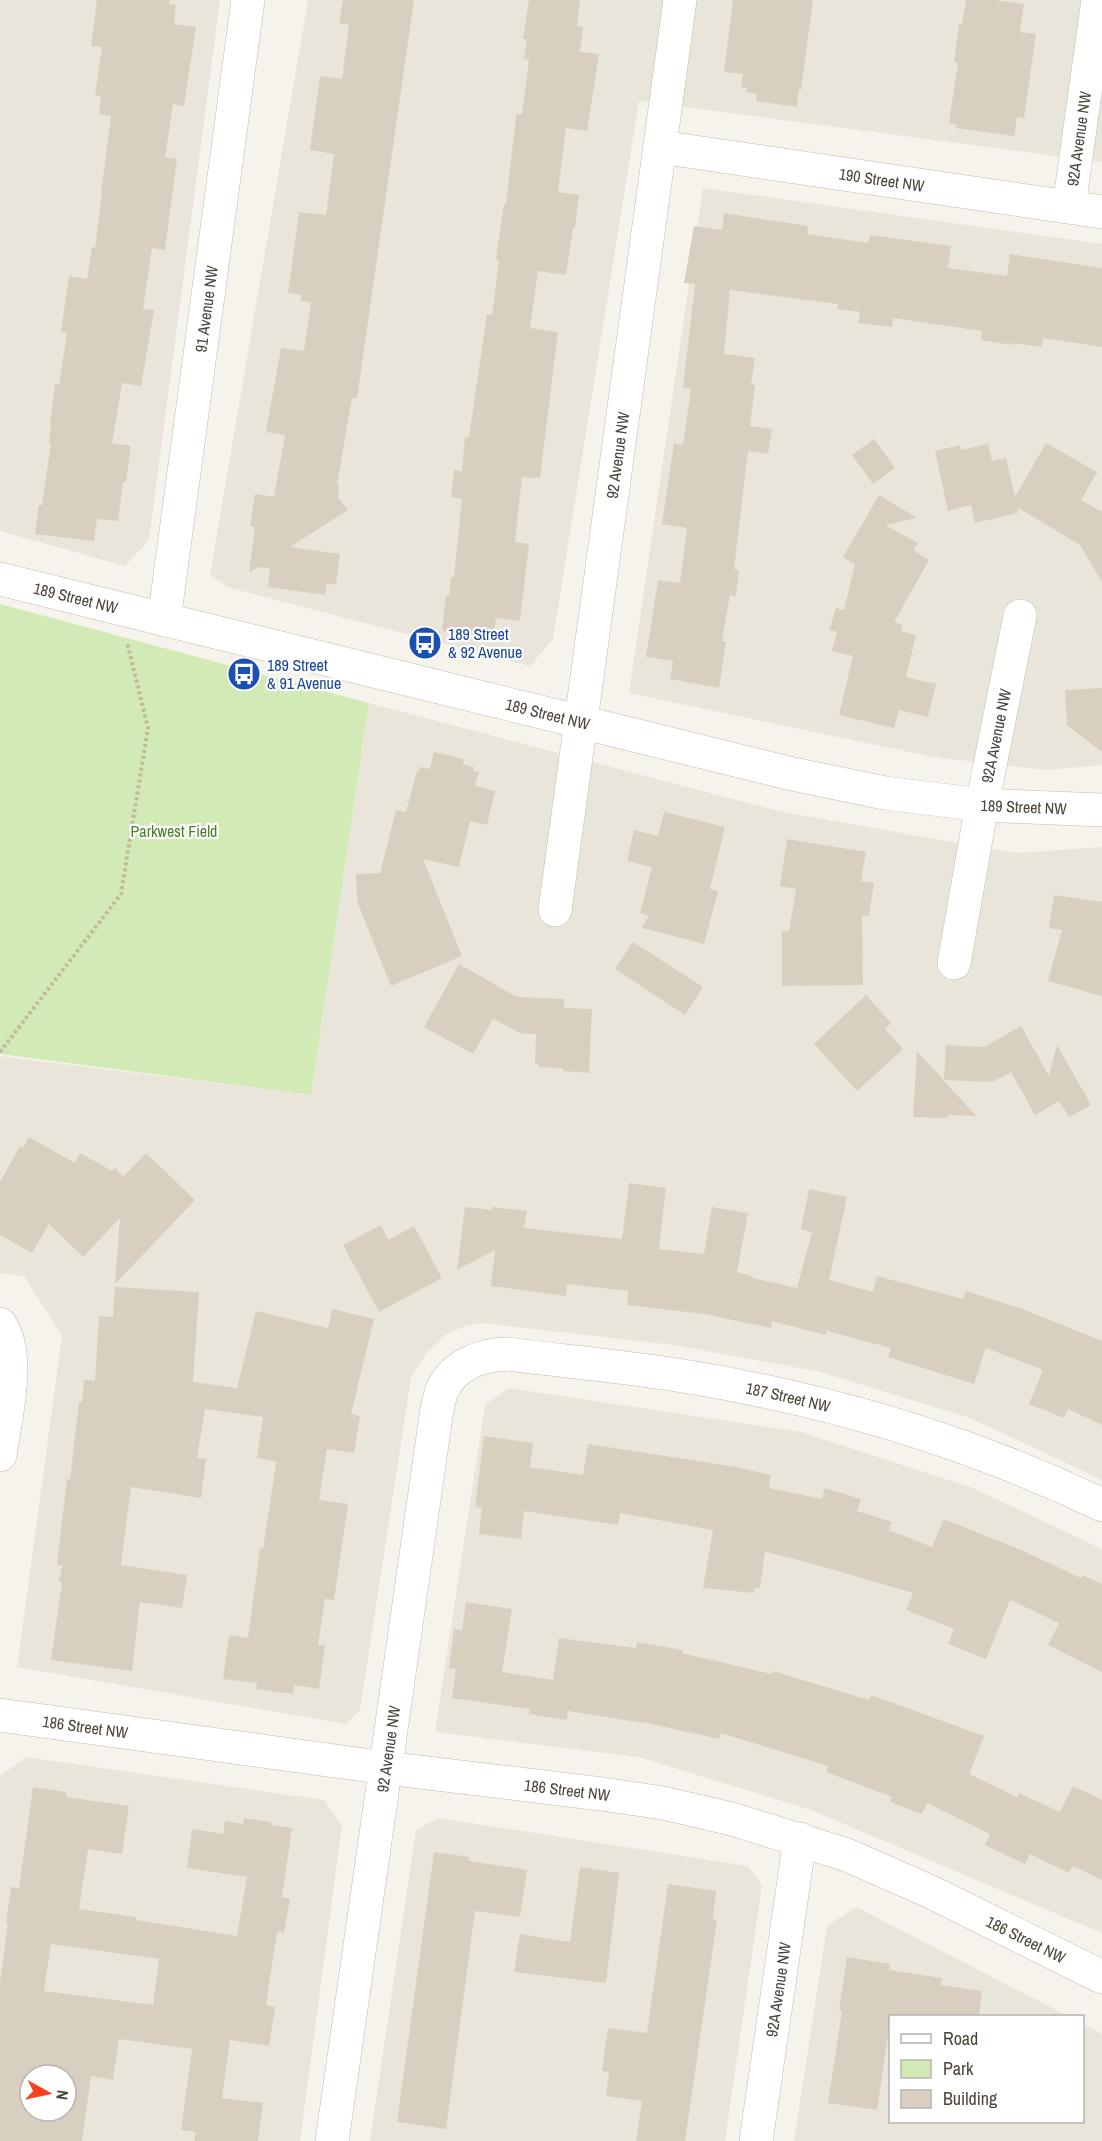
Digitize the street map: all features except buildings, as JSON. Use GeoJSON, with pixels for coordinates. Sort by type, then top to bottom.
{"type":"FeatureCollection","features":[{"type":"Feature","properties":{"kind":"street","name":"91 Avenue NW"},"geometry":{"type":"LineString","coordinates":[[164,620],[248,0]]}},
{"type":"Feature","properties":{"kind":"street","name":"92 Avenue NW"},"geometry":{"type":"LineString","coordinates":[[555,910],[680,0]]}},
{"type":"Feature","properties":{"kind":"street","name":"92A Avenue NW"},"geometry":{"type":"LineString","coordinates":[[1069,207],[1098,0]]}},
{"type":"Feature","properties":{"kind":"street","name":"190 Street NW"},"geometry":{"type":"LineString","coordinates":[[660,147],[1102,212]]}},
{"type":"Feature","properties":{"kind":"street","name":"189 Street NW"},"geometry":{"type":"LineString","coordinates":[[0,579],[788,773],[885,793],[982,805],[1102,810]]}},
{"type":"Feature","properties":{"kind":"street","name":"92A Avenue NW"},"geometry":{"type":"LineString","coordinates":[[954,963],[982,805],[1020,616]]}},
{"type":"Feature","properties":{"kind":"street"},"geometry":{"type":"LineString","coordinates":[[0,1455],[11,1370],[11,1354],[1,1325]]}},
{"type":"Feature","properties":{"kind":"street","name":"187 Street NW"},"geometry":{"type":"LineString","coordinates":[[462,1366],[489,1354],[506,1354],[676,1375],[739,1386],[799,1399],[925,1435],[1018,1468],[1102,1504]]}},
{"type":"Feature","properties":{"kind":"street","name":"92 Avenue NW"},"geometry":{"type":"LineString","coordinates":[[332,2141],[437,1408],[442,1390],[462,1366]]}},
{"type":"Feature","properties":{"kind":"street","name":"186 Street NW"},"geometry":{"type":"LineString","coordinates":[[0,1715],[663,1803],[732,1819],[847,1855],[931,1892],[1102,1977]]}},
{"type":"Feature","properties":{"kind":"street","name":"92A Avenue NW"},"geometry":{"type":"LineString","coordinates":[[756,2141],[800,1839]]}},
{"type":"Feature","properties":{"kind":"path"},"geometry":{"type":"LineString","coordinates":[[0,1052],[121,894],[148,728],[119,609]]}},
{"type":"Feature","properties":{"kind":"shaded area"},"geometry":{"type":"Polygon","coordinates":[[[0,0],[220,0],[149,540],[125,566],[0,531],[0,0]]]}},
{"type":"Feature","properties":{"kind":"shaded area"},"geometry":{"type":"Polygon","coordinates":[[[308,0],[1102,0],[1102,162],[639,101],[553,639],[530,666],[230,588],[210,575],[308,0]]]}},
{"type":"Feature","properties":{"kind":"shaded area"},"geometry":{"type":"Polygon","coordinates":[[[703,188],[1102,244],[1102,765],[1047,770],[933,757],[629,693],[703,188]]]}},
{"type":"Feature","properties":{"kind":"shaded area"},"geometry":{"type":"Polygon","coordinates":[[[369,703],[778,811],[1015,853],[1102,847],[1102,1480],[970,1418],[821,1372],[673,1345],[483,1323],[465,1326],[447,1334],[427,1352],[411,1378],[360,1710],[346,1724],[17,1667],[62,1336],[24,1276],[0,1273],[0,1056],[311,1095],[369,703]]]}},
{"type":"Feature","properties":{"kind":"shaded area"},"geometry":{"type":"Polygon","coordinates":[[[509,1388],[801,1432],[973,1488],[1102,1549],[1102,1933],[811,1810],[639,1757],[435,1732],[485,1405],[509,1388]]]}},
{"type":"Feature","properties":{"kind":"shaded area"},"geometry":{"type":"Polygon","coordinates":[[[26,1757],[324,1800],[342,1825],[300,2141],[0,2141],[0,1776],[26,1757]]]}},
{"type":"Feature","properties":{"kind":"shaded area"},"geometry":{"type":"Polygon","coordinates":[[[438,1818],[748,1866],[762,1885],[725,2141],[370,2141],[416,1830],[438,1818]]]}},
{"type":"Feature","properties":{"kind":"shaded area"},"geometry":{"type":"Polygon","coordinates":[[[856,1907],[1066,2015],[889,2015],[889,2123],[1084,2123],[1084,2025],[1102,2034],[1102,2141],[794,2141],[827,1926],[856,1907]]]}},
{"type":"Feature","properties":{"kind":"green space","name":"Parkwest Field"},"geometry":{"type":"Polygon","coordinates":[[[0,604],[369,703],[311,1095],[0,1054],[0,604]]]}},
{"type":"Feature","properties":{"kind":"place","name":"189 Street & 92 Avenue"},"geometry":{"type":"Point","coordinates":[425,643]}},
{"type":"Feature","properties":{"kind":"place","name":"189 Street & 91 Avenue"},"geometry":{"type":"Point","coordinates":[244,674]}}]}
